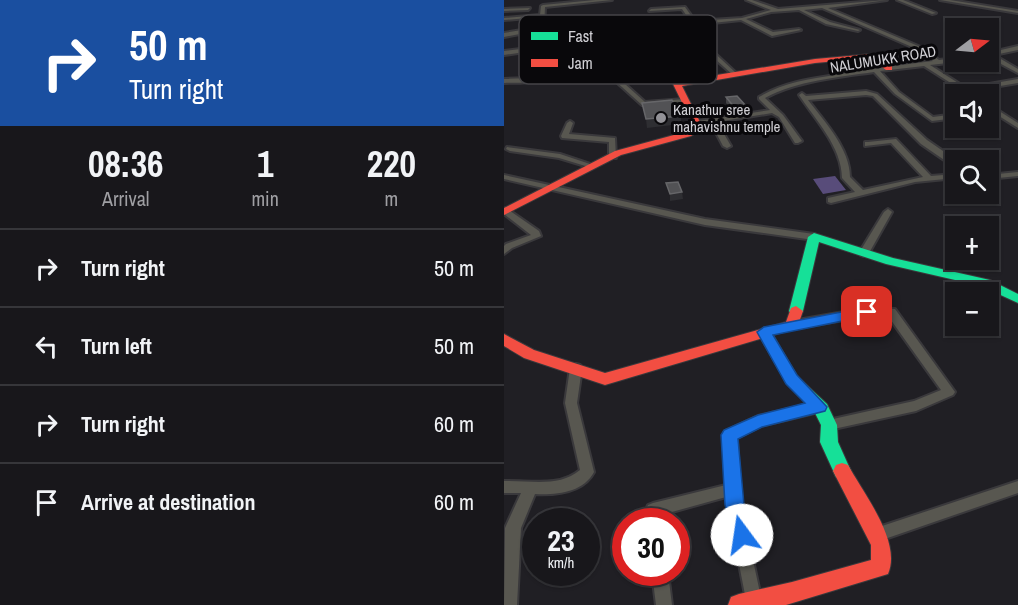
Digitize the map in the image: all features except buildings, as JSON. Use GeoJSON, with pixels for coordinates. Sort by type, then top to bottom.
{"type":"FeatureCollection","features":[{"type":"Feature","properties":{"kind":"street"},"geometry":{"type":"LineString","coordinates":[[528,0],[528,9]]}},
{"type":"Feature","properties":{"kind":"street"},"geometry":{"type":"LineString","coordinates":[[504,10],[610,0]]}},
{"type":"Feature","properties":{"kind":"street"},"geometry":{"type":"LineString","coordinates":[[748,0],[778,11]]}},
{"type":"Feature","properties":{"kind":"street"},"geometry":{"type":"LineString","coordinates":[[717,21],[742,19],[778,11],[885,0]]}},
{"type":"Feature","properties":{"kind":"street"},"geometry":{"type":"LineString","coordinates":[[899,0],[934,13]]}},
{"type":"Feature","properties":{"kind":"street"},"geometry":{"type":"LineString","coordinates":[[942,0],[1018,12]]}},
{"type":"Feature","properties":{"kind":"street"},"geometry":{"type":"LineString","coordinates":[[541,15],[543,7]]}},
{"type":"Feature","properties":{"kind":"street"},"geometry":{"type":"LineString","coordinates":[[824,7],[921,49],[938,62]]}},
{"type":"Feature","properties":{"kind":"street"},"geometry":{"type":"LineString","coordinates":[[651,10],[683,8],[688,15]]}},
{"type":"Feature","properties":{"kind":"street"},"geometry":{"type":"LineString","coordinates":[[977,13],[987,8]]}},
{"type":"Feature","properties":{"kind":"street"},"geometry":{"type":"LineString","coordinates":[[801,10],[828,23],[858,30]]}},
{"type":"Feature","properties":{"kind":"street"},"geometry":{"type":"LineString","coordinates":[[504,19],[519,18]]}},
{"type":"Feature","properties":{"kind":"street"},"geometry":{"type":"LineString","coordinates":[[742,19],[772,34],[799,30]]}},
{"type":"Feature","properties":{"kind":"street"},"geometry":{"type":"LineString","coordinates":[[504,36],[519,33]]}},
{"type":"Feature","properties":{"kind":"street"},"geometry":{"type":"LineString","coordinates":[[999,53],[1018,48]]}},
{"type":"Feature","properties":{"kind":"street"},"geometry":{"type":"LineString","coordinates":[[504,53],[519,51]]}},
{"type":"Feature","properties":{"kind":"street"},"geometry":{"type":"LineString","coordinates":[[717,76],[871,56],[897,93],[932,119],[945,117]]}},
{"type":"Feature","properties":{"kind":"street"},"geometry":{"type":"LineString","coordinates":[[717,58],[733,73]]}},
{"type":"Feature","properties":{"kind":"street","name":"NALUMUKK ROAD"},"geometry":{"type":"LineString","coordinates":[[772,111],[775,111],[761,98],[764,94],[794,85],[882,69],[945,61]]}},
{"type":"Feature","properties":{"kind":"street"},"geometry":{"type":"LineString","coordinates":[[999,61],[1018,71]]}},
{"type":"Feature","properties":{"kind":"street"},"geometry":{"type":"LineString","coordinates":[[924,64],[955,84]]}},
{"type":"Feature","properties":{"kind":"street"},"geometry":{"type":"LineString","coordinates":[[504,81],[519,80]]}},
{"type":"Feature","properties":{"kind":"street"},"geometry":{"type":"LineString","coordinates":[[999,85],[1018,81]]}},
{"type":"Feature","properties":{"kind":"street"},"geometry":{"type":"LineString","coordinates":[[622,84],[644,104],[683,100]]}},
{"type":"Feature","properties":{"kind":"street"},"geometry":{"type":"LineString","coordinates":[[504,251],[509,246],[536,236],[536,233],[505,211],[613,156],[688,134],[699,128],[677,84]]}},
{"type":"Feature","properties":{"kind":"street"},"geometry":{"type":"LineString","coordinates":[[794,85],[831,136],[846,166],[846,178],[860,192]]}},
{"type":"Feature","properties":{"kind":"street"},"geometry":{"type":"LineString","coordinates":[[804,98],[866,93],[875,95],[924,142],[945,157]]}},
{"type":"Feature","properties":{"kind":"street"},"geometry":{"type":"LineString","coordinates":[[698,123],[772,111],[781,116],[798,141]]}},
{"type":"Feature","properties":{"kind":"street"},"geometry":{"type":"LineString","coordinates":[[999,114],[1018,126]]}},
{"type":"Feature","properties":{"kind":"street"},"geometry":{"type":"LineString","coordinates":[[713,121],[727,146]]}},
{"type":"Feature","properties":{"kind":"street"},"geometry":{"type":"LineString","coordinates":[[570,123],[564,136],[612,140],[613,156]]}},
{"type":"Feature","properties":{"kind":"street"},"geometry":{"type":"LineString","coordinates":[[868,144],[893,141],[928,178]]}},
{"type":"Feature","properties":{"kind":"street"},"geometry":{"type":"LineString","coordinates":[[510,150],[560,156],[592,166]]}},
{"type":"Feature","properties":{"kind":"street"},"geometry":{"type":"LineString","coordinates":[[999,176],[1018,174]]}},
{"type":"Feature","properties":{"kind":"street"},"geometry":{"type":"LineString","coordinates":[[504,177],[705,222],[814,237],[864,253],[985,283],[1018,298]]}},
{"type":"Feature","properties":{"kind":"street"},"geometry":{"type":"LineString","coordinates":[[831,200],[928,178],[945,177]]}},
{"type":"Feature","properties":{"kind":"street"},"geometry":{"type":"LineString","coordinates":[[864,253],[888,212]]}},
{"type":"Feature","properties":{"kind":"street"},"geometry":{"type":"LineString","coordinates":[[792,325],[814,237]]}},
{"type":"Feature","properties":{"kind":"street"},"geometry":{"type":"LineString","coordinates":[[504,339],[529,354],[605,379],[792,325],[867,312],[891,312],[949,392],[916,406],[829,425]]}},
{"type":"Feature","properties":{"kind":"street"},"geometry":{"type":"LineString","coordinates":[[739,605],[881,567],[881,544],[833,452],[829,442],[829,425],[819,407],[792,380],[764,332]]}},
{"type":"Feature","properties":{"kind":"street"},"geometry":{"type":"LineString","coordinates":[[504,487],[555,488],[577,483],[586,472],[571,403],[576,368]]}},
{"type":"Feature","properties":{"kind":"street"},"geometry":{"type":"LineString","coordinates":[[754,602],[734,505],[730,435],[758,422],[819,407]]}},
{"type":"Feature","properties":{"kind":"street"},"geometry":{"type":"LineString","coordinates":[[509,605],[513,528],[531,487]]}},
{"type":"Feature","properties":{"kind":"street"},"geometry":{"type":"LineString","coordinates":[[876,535],[1018,487]]}},
{"type":"Feature","properties":{"kind":"street"},"geometry":{"type":"LineString","coordinates":[[661,508],[734,489]]}},
{"type":"Feature","properties":{"kind":"street"},"geometry":{"type":"LineString","coordinates":[[662,586],[664,605]]}},
{"type":"Feature","properties":{"kind":"shaded area"},"geometry":{"type":"Polygon","coordinates":[[[835,176],[846,190],[823,194],[813,179],[835,176]]]}},
{"type":"Feature","properties":{"kind":"traffic: fast"},"geometry":{"type":"LineString","coordinates":[[796,311],[814,237],[890,261],[985,283],[1018,299]]}},
{"type":"Feature","properties":{"kind":"traffic: fast"},"geometry":{"type":"LineString","coordinates":[[764,332],[792,380],[821,409],[829,425],[829,442],[842,471]]}},
{"type":"Feature","properties":{"kind":"traffic: jam"},"geometry":{"type":"LineString","coordinates":[[717,77],[815,61],[871,56],[889,68]]}},
{"type":"Feature","properties":{"kind":"traffic: jam"},"geometry":{"type":"LineString","coordinates":[[504,212],[618,153],[688,134],[699,128],[677,84]]}},
{"type":"Feature","properties":{"kind":"traffic: jam"},"geometry":{"type":"LineString","coordinates":[[504,339],[529,354],[605,379],[792,325],[796,311]]}},
{"type":"Feature","properties":{"kind":"traffic: jam"},"geometry":{"type":"LineString","coordinates":[[739,605],[792,593],[881,567],[881,544],[842,471]]}},
{"type":"Feature","properties":{"kind":"place","name":"Kanathur sree mahavishnu temple"},"geometry":{"type":"Point","coordinates":[661,118]}},
{"type":"Feature","properties":{"kind":"route"},"geometry":{"type":"LineString","coordinates":[[742,535],[734,505],[730,435],[758,422],[799,410],[819,407],[792,380],[764,332],[867,312]]}}]}
